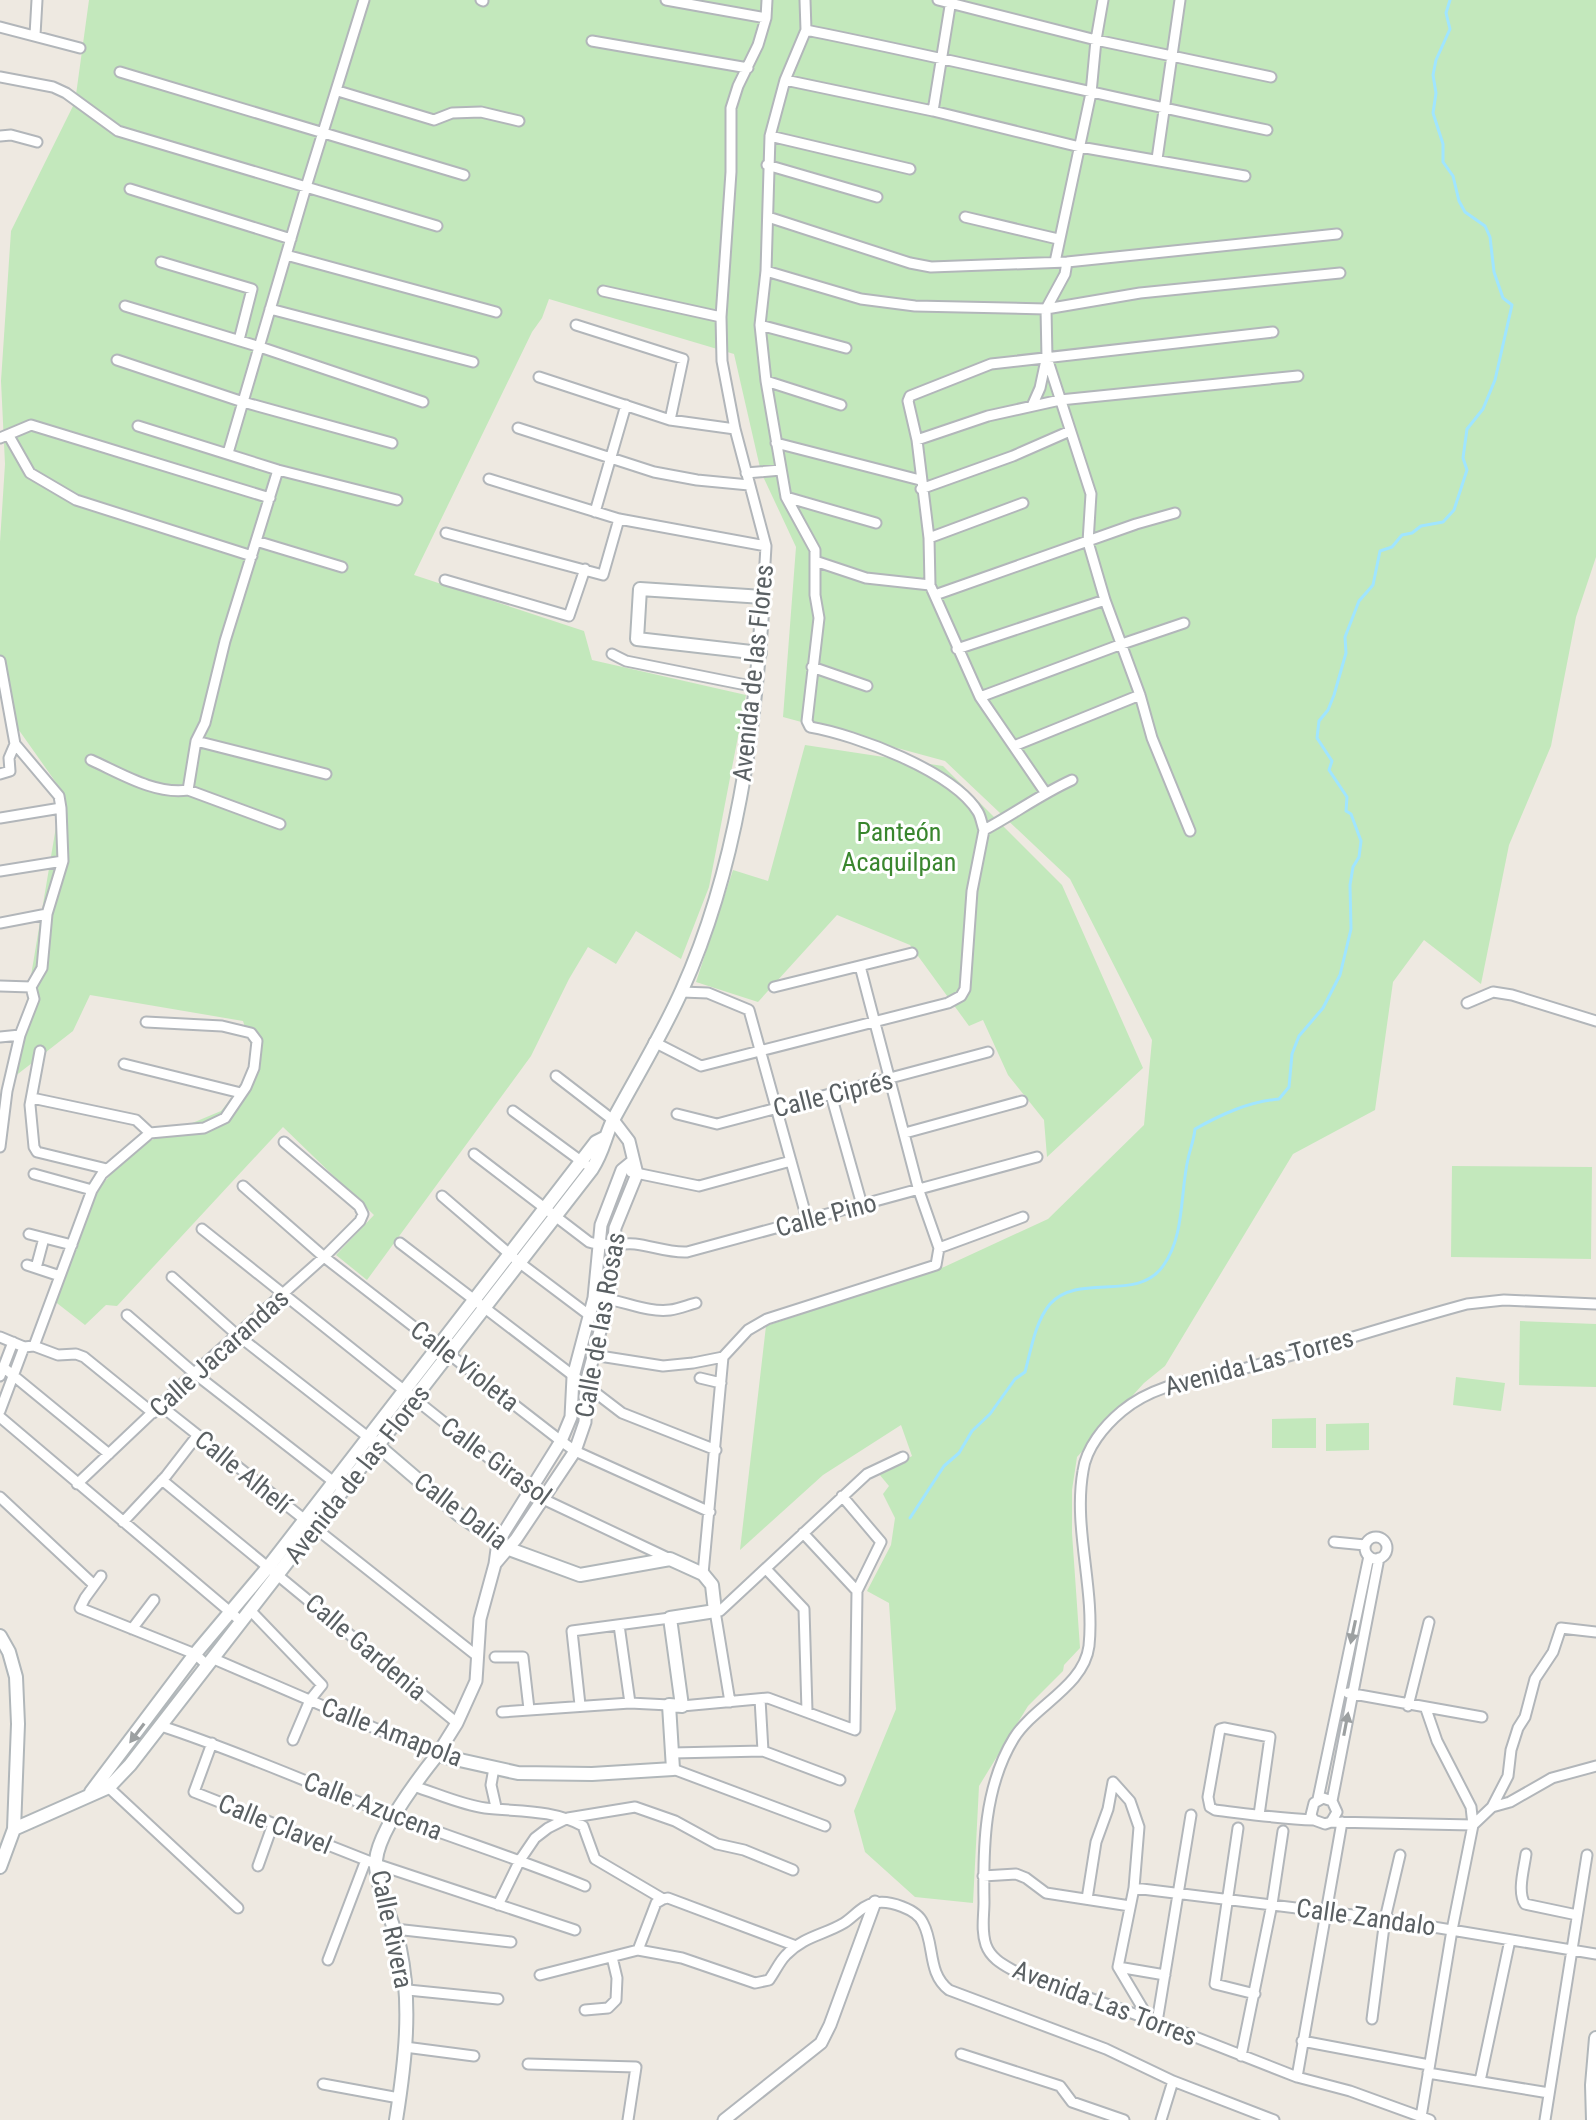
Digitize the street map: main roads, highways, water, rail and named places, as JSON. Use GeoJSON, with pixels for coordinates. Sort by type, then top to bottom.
{"type":"FeatureCollection","features":[{"type":"Feature","properties":{"kind":"main road","name":"Avenida de las Flores"},"geometry":{"type":"LineString","coordinates":[[105,1784],[161,1726],[211,1662],[236,1618],[309,1525],[344,1490],[404,1391],[438,1345],[551,1212],[592,1169],[605,1149],[604,1138],[613,1120],[682,992],[720,887],[743,775],[760,653],[763,597],[640,589],[637,639],[760,653]]}},
{"type":"Feature","properties":{"kind":"main road","name":"Avenida de las Flores"},"geometry":{"type":"LineString","coordinates":[[551,1212],[581,1161],[596,1142],[604,1138]]}},
{"type":"Feature","properties":{"kind":"main road","name":"Avenida de las Flores"},"geometry":{"type":"LineString","coordinates":[[309,1525],[332,1482],[415,1400],[485,1309],[515,1258]]}},
{"type":"Feature","properties":{"kind":"main road","name":"Calle Dalia"},"geometry":{"type":"LineString","coordinates":[[372,1442],[459,1515],[503,1546],[580,1575],[670,1559]]}},
{"type":"Feature","properties":{"kind":"main road","name":"Calle Girasol"},"geometry":{"type":"LineString","coordinates":[[670,1559],[703,1574],[712,1585],[715,1611],[670,1618],[676,1706],[673,1769]]}},
{"type":"Feature","properties":{"kind":"main road","name":"Avenida de las Flores"},"geometry":{"type":"LineString","coordinates":[[105,1784],[195,1654],[236,1618],[250,1610],[274,1570]]}},
{"type":"Feature","properties":{"kind":"main road"},"geometry":{"type":"LineString","coordinates":[[0,1636],[9,1652],[16,1677],[18,1724],[14,1829],[0,1867]]}},
{"type":"Feature","properties":{"kind":"main road","name":"Calle Amapola"},"geometry":{"type":"LineString","coordinates":[[437,1755],[533,1773],[592,1774],[673,1769]]}},
{"type":"Feature","properties":{"kind":"main road","name":"Calle Rivera"},"geometry":{"type":"LineString","coordinates":[[396,2120],[408,1990],[395,1929],[371,1862],[413,1786],[437,1755]]}},
{"type":"Feature","properties":{"kind":"main road"},"geometry":{"type":"LineString","coordinates":[[14,1829],[105,1784]]}},
{"type":"Feature","properties":{"kind":"main road"},"geometry":{"type":"LineString","coordinates":[[1593,2120],[1596,2038]]}},
{"type":"Feature","properties":{"kind":"waterway"},"geometry":{"type":"LineString","coordinates":[[910,1518],[944,1466],[959,1453],[972,1431],[990,1414],[1015,1379],[1025,1372],[1037,1328],[1050,1304],[1076,1290],[1138,1283],[1152,1277],[1163,1266],[1175,1241],[1195,1129],[1236,1110],[1279,1099],[1289,1087],[1292,1054],[1299,1036],[1323,1008],[1340,975],[1351,929],[1350,885],[1361,841],[1351,814],[1346,811],[1347,797],[1329,770],[1332,761],[1317,738],[1319,721],[1334,695],[1346,653],[1345,637],[1359,601],[1373,585],[1380,551],[1392,547],[1402,535],[1412,533],[1421,526],[1443,522],[1454,510],[1467,470],[1463,458],[1467,429],[1483,409],[1495,380],[1512,305],[1503,298],[1494,272],[1490,237],[1485,226],[1465,212],[1459,201],[1453,176],[1443,162],[1443,144],[1433,113],[1436,93],[1433,75],[1450,29],[1446,13],[1450,0]]}},
{"type":"Feature","properties":{"kind":"park label","name":"Panteón Acaquilpan"},"geometry":{"type":"Point","coordinates":[899,847]}}]}
